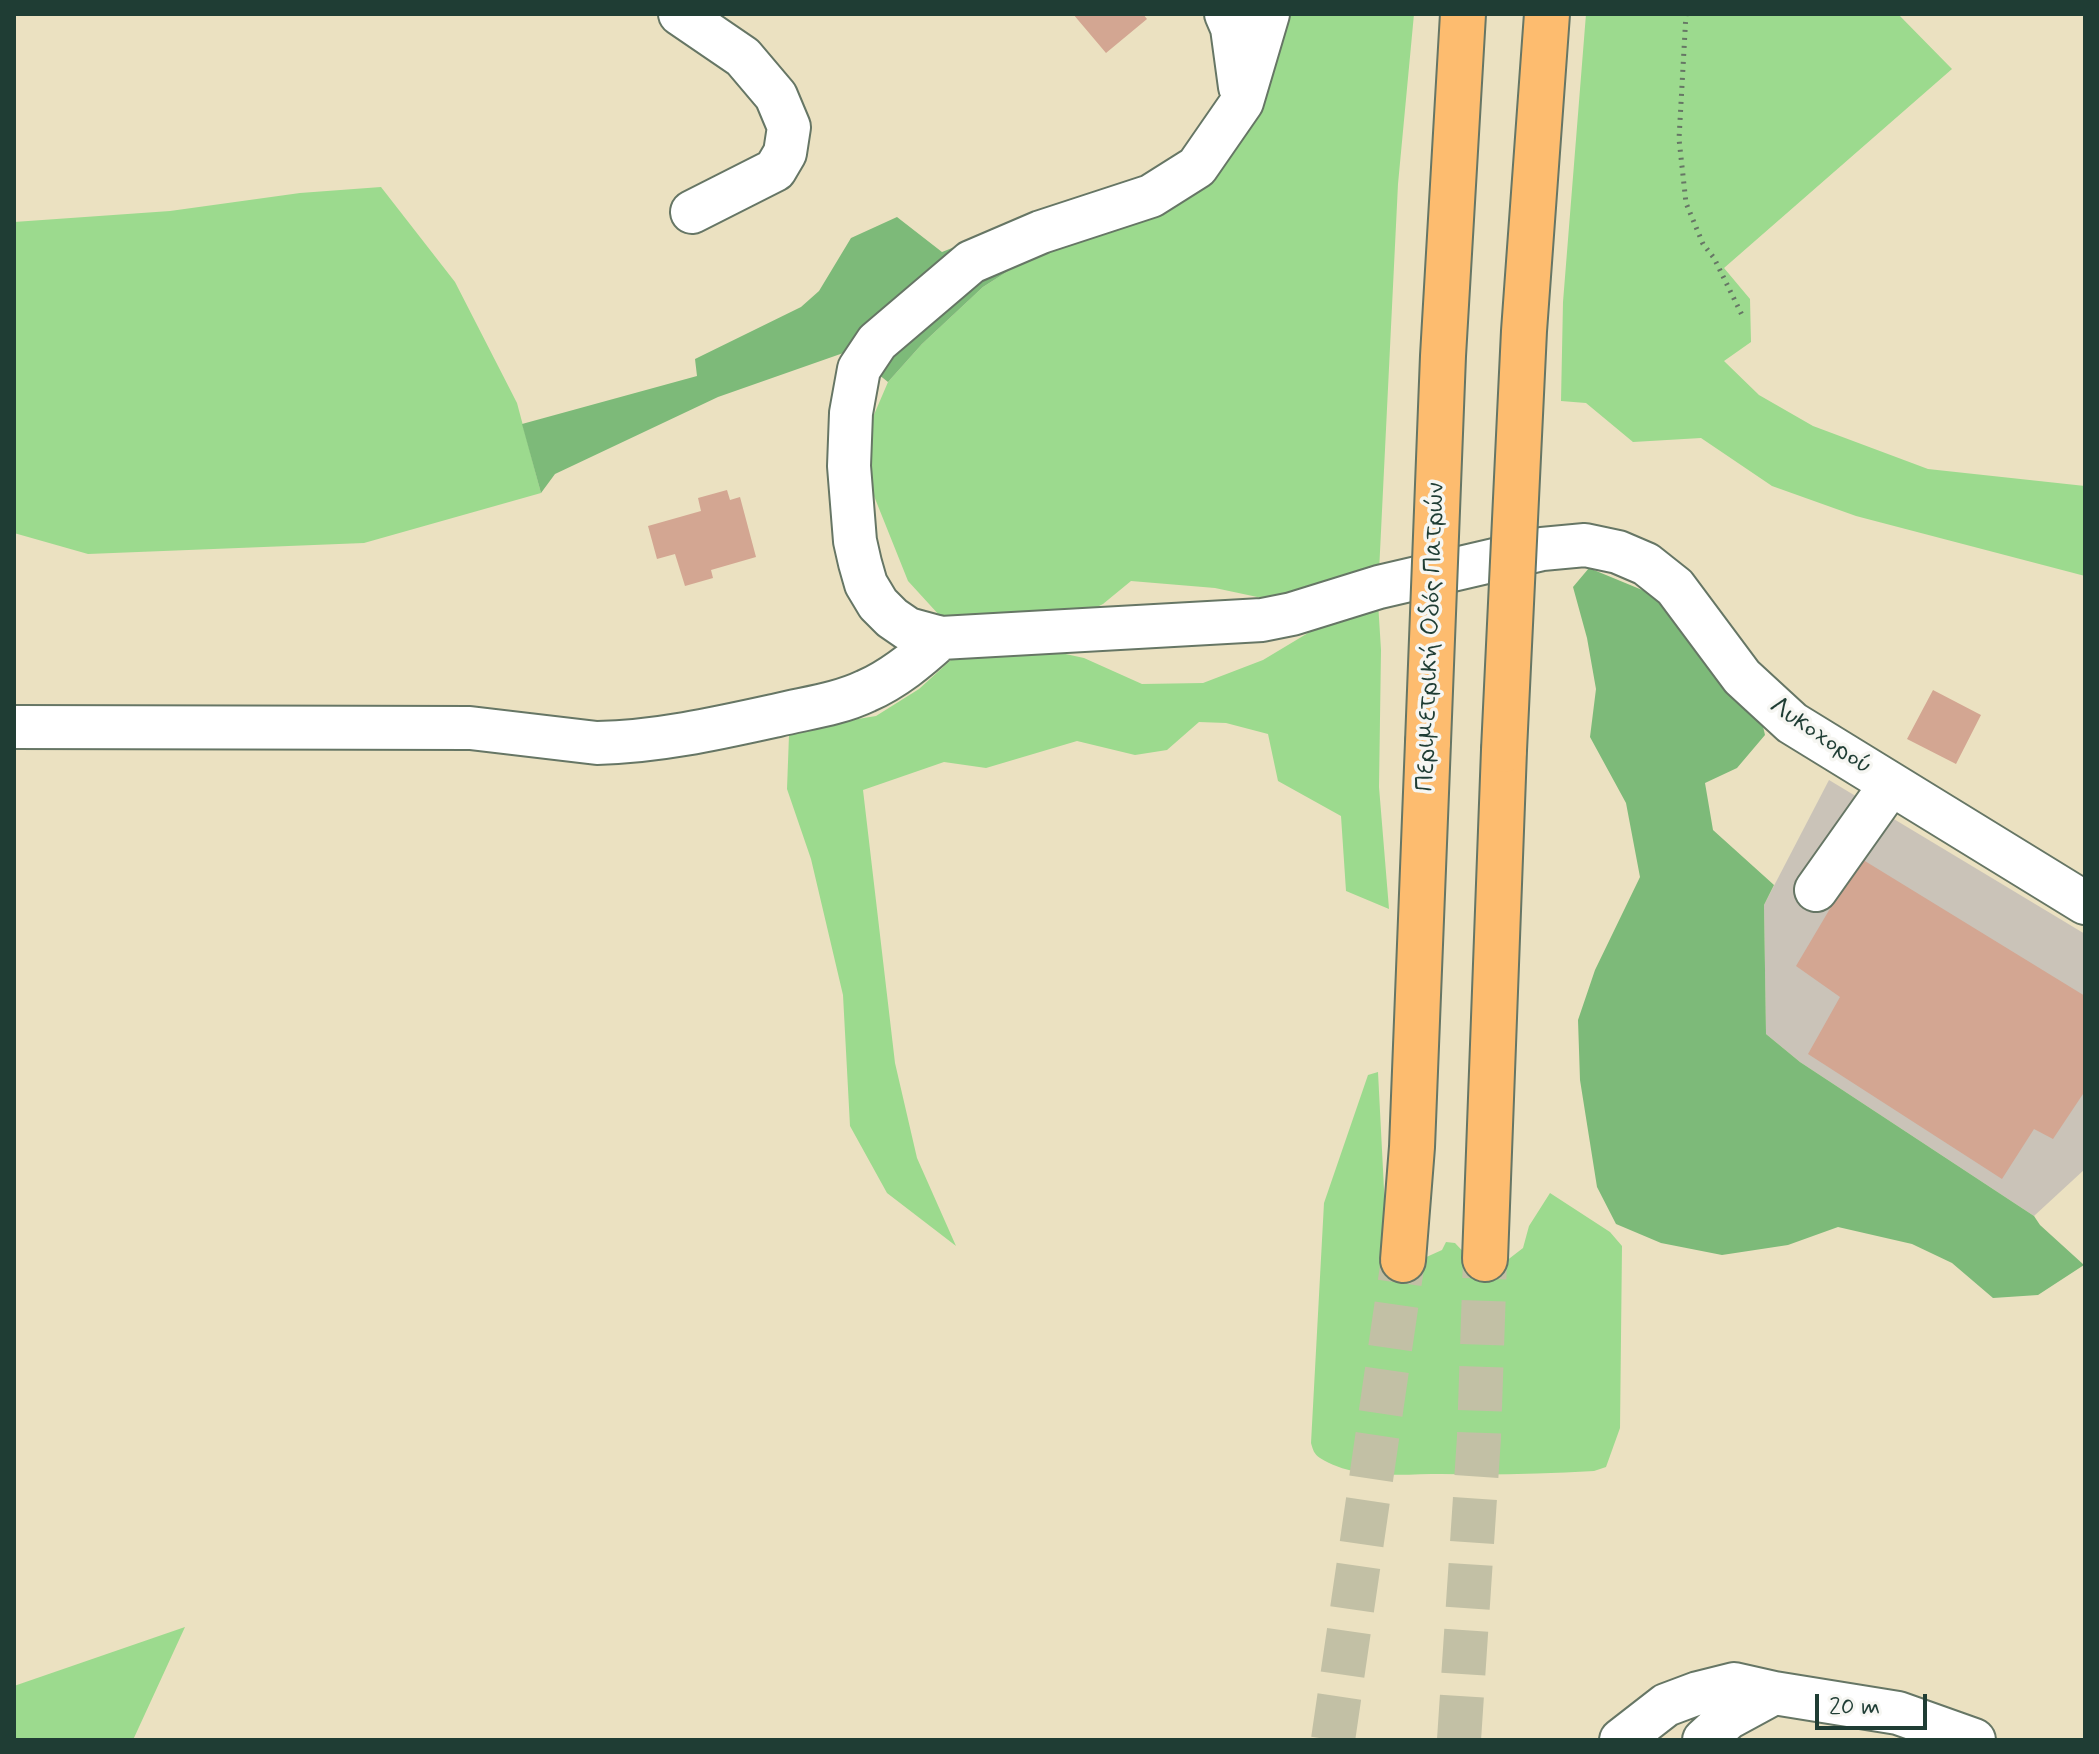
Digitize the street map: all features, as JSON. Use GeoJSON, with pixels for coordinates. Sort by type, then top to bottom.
{"type":"FeatureCollection","features":[{"type":"Feature","properties":{"kind":"highway","name":"Περιμετρική Οδός Πατρών"},"geometry":{"type":"LineString","coordinates":[[1403,1260],[1415,1083],[1443,356],[1463,14]]}},
{"type":"Feature","properties":{"kind":"highway"},"geometry":{"type":"LineString","coordinates":[[1485,1259],[1524,331],[1547,14]]}},
{"type":"Feature","properties":{"kind":"street"},"geometry":{"type":"LineString","coordinates":[[680,14],[743,57],[776,96],[789,127],[785,153],[775,170],[692,212]]}},
{"type":"Feature","properties":{"kind":"street"},"geometry":{"type":"LineString","coordinates":[[1226,14],[1232,28],[1242,102]]}},
{"type":"Feature","properties":{"kind":"street"},"geometry":{"type":"LineString","coordinates":[[941,638],[908,629],[892,618],[878,604],[866,584],[855,541],[849,466],[851,413],[859,369],[877,342],[971,262],[1041,232],[1151,196],[1197,167],[1242,102],[1268,14]]}},
{"type":"Feature","properties":{"kind":"street","name":"Λυκοχορού"},"geometry":{"type":"LineString","coordinates":[[941,638],[1262,620],[1379,587],[1527,553],[1585,545],[1631,557],[1667,579],[1742,677],[1763,699],[1809,734],[2085,903]]}},
{"type":"Feature","properties":{"kind":"street"},"geometry":{"type":"LineString","coordinates":[[14,727],[470,728],[616,743],[712,729],[837,702],[868,691],[916,661],[941,638]]}},
{"type":"Feature","properties":{"kind":"street"},"geometry":{"type":"LineString","coordinates":[[1816,890],[1891,784]]}},
{"type":"Feature","properties":{"kind":"street"},"geometry":{"type":"LineString","coordinates":[[1621,1740],[1666,1705],[1734,1684],[1898,1713],[1974,1740]]}},
{"type":"Feature","properties":{"kind":"street"},"geometry":{"type":"LineString","coordinates":[[1704,1740],[1728,1718],[1774,1693]]}},
{"type":"Feature","properties":{"kind":"path"},"geometry":{"type":"LineString","coordinates":[[1686,14],[1679,139],[1686,203],[1703,244],[1714,258],[1742,315]]}},
{"type":"Feature","properties":{"kind":"shaded area"},"geometry":{"type":"Polygon","coordinates":[[[1829,780],[2085,934],[2085,1169],[2034,1216],[1800,1062],[1766,1034],[1764,905],[1829,780]]]}},
{"type":"Feature","properties":{"kind":"green space"},"geometry":{"type":"Polygon","coordinates":[[[1290,14],[1414,14],[1398,184],[1379,572],[1311,590],[1262,598],[1215,588],[1131,581],[1103,604],[1081,615],[1000,626],[940,616],[908,581],[870,486],[870,424],[888,382],[922,344],[983,287],[1035,254],[1119,221],[1268,68],[1290,14]]]}},
{"type":"Feature","properties":{"kind":"green space"},"geometry":{"type":"Polygon","coordinates":[[[1586,14],[1898,14],[1952,69],[1724,268],[1750,299],[1751,342],[1724,361],[1759,395],[1813,426],[1928,469],[2085,486],[2085,576],[1856,516],[1772,486],[1701,438],[1633,442],[1586,403],[1561,401],[1563,302],[1586,14]]]}},
{"type":"Feature","properties":{"kind":"green space"},"geometry":{"type":"Polygon","coordinates":[[[381,187],[455,282],[517,403],[541,493],[364,543],[88,554],[14,533],[14,222],[170,211],[300,193],[381,187]]]}},
{"type":"Feature","properties":{"kind":"green space"},"geometry":{"type":"Polygon","coordinates":[[[1045,211],[1035,254],[983,287],[922,344],[888,382],[849,351],[718,397],[555,474],[541,493],[522,424],[697,376],[695,359],[801,307],[819,291],[851,238],[897,217],[942,252],[1045,211]]]}},
{"type":"Feature","properties":{"kind":"green space"},"geometry":{"type":"Polygon","coordinates":[[[1589,568],[1681,606],[1758,705],[1765,735],[1737,768],[1705,783],[1713,830],[1774,885],[1764,905],[1766,1034],[1800,1062],[2034,1216],[2084,1265],[2038,1295],[1993,1298],[1952,1263],[1912,1244],[1838,1227],[1788,1245],[1722,1255],[1661,1243],[1616,1224],[1597,1187],[1580,1080],[1578,1020],[1595,970],[1640,877],[1626,803],[1590,737],[1596,689],[1587,638],[1573,587],[1589,568]]]}},
{"type":"Feature","properties":{"kind":"green space"},"geometry":{"type":"Polygon","coordinates":[[[1378,602],[1381,650],[1379,787],[1389,909],[1346,891],[1341,816],[1278,781],[1268,734],[1226,723],[1199,722],[1167,750],[1135,755],[1077,741],[986,768],[944,762],[863,790],[895,1063],[917,1158],[956,1246],[887,1193],[850,1126],[843,995],[811,859],[787,789],[789,735],[815,726],[876,716],[919,689],[952,659],[989,645],[1038,648],[1084,658],[1142,684],[1203,683],[1263,660],[1328,621],[1378,602]]]}},
{"type":"Feature","properties":{"kind":"green space"},"geometry":{"type":"Polygon","coordinates":[[[1378,1072],[1385,1209],[1422,1259],[1442,1250],[1446,1242],[1455,1243],[1472,1261],[1501,1265],[1523,1248],[1529,1226],[1550,1193],[1610,1232],[1622,1246],[1620,1428],[1606,1467],[1594,1471],[1537,1474],[1379,1474],[1333,1465],[1314,1452],[1311,1443],[1324,1203],[1368,1075],[1378,1072]]]}},
{"type":"Feature","properties":{"kind":"green space"},"geometry":{"type":"Polygon","coordinates":[[[185,1627],[133,1740],[14,1740],[14,1686],[185,1627]]]}},
{"type":"Feature","properties":{"kind":"building"},"geometry":{"type":"Polygon","coordinates":[[[1073,14],[1143,14],[1147,19],[1106,53],[1073,14]]]}},
{"type":"Feature","properties":{"kind":"building"},"geometry":{"type":"Polygon","coordinates":[[[727,490],[730,500],[740,497],[756,557],[711,570],[713,578],[685,586],[675,554],[657,559],[648,526],[701,511],[698,498],[727,490]]]}},
{"type":"Feature","properties":{"kind":"building"},"geometry":{"type":"Polygon","coordinates":[[[1933,690],[1981,715],[1956,764],[1907,739],[1933,690]]]}},
{"type":"Feature","properties":{"kind":"building"},"geometry":{"type":"Polygon","coordinates":[[[1860,858],[2085,996],[2085,1091],[2053,1139],[2034,1129],[2002,1179],[1808,1054],[1840,997],[1796,966],[1860,858]]]}},
{"type":"Feature","properties":{"kind":"tunnel"},"geometry":{"type":"LineString","coordinates":[[1459,1740],[1479,1437],[1485,1259]]}},
{"type":"Feature","properties":{"kind":"tunnel"},"geometry":{"type":"LineString","coordinates":[[1333,1740],[1403,1260]]}}]}
